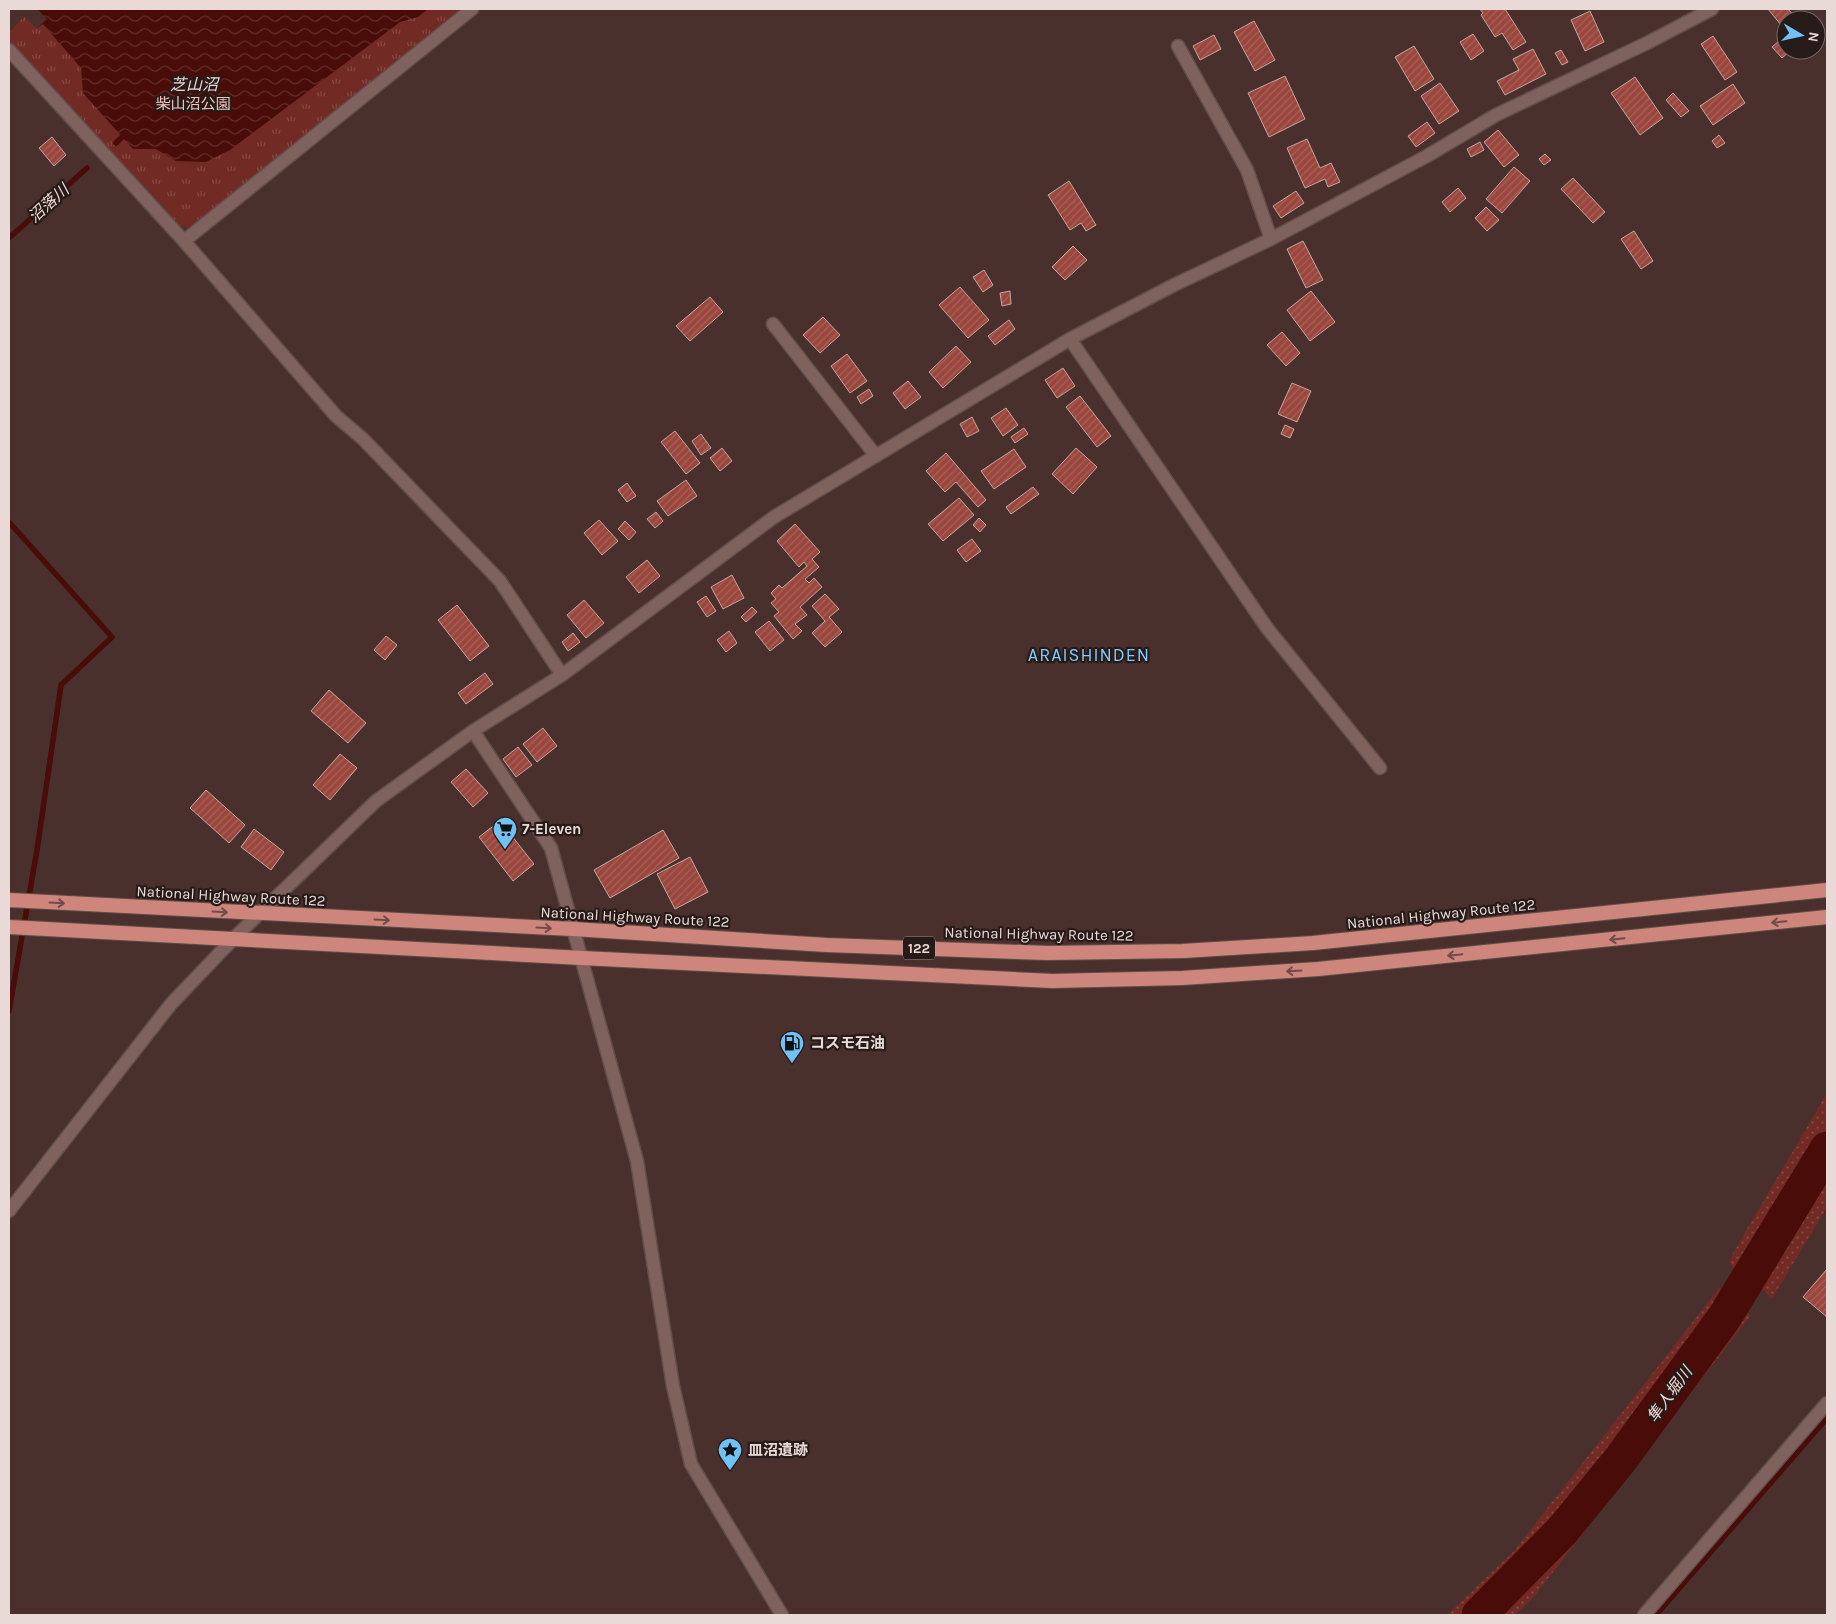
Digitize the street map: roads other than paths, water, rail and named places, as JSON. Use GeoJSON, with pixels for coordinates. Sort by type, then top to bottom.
{"type":"FeatureCollection","features":[{"type":"Feature","properties":{"kind":"highway","name":"National Highway Route 122"},"geometry":{"type":"LineString","coordinates":[[9,900],[573,929],[846,946],[1046,953],[1183,951],[1314,943],[1827,890]]}},
{"type":"Feature","properties":{"kind":"highway","name":"122"},"geometry":{"type":"LineString","coordinates":[[9,927],[582,958],[1052,980],[1182,978],[1318,970],[1827,918]]}},
{"type":"Feature","properties":{"kind":"street"},"geometry":{"type":"LineString","coordinates":[[184,242],[472,9]]}},
{"type":"Feature","properties":{"kind":"street"},"geometry":{"type":"LineString","coordinates":[[9,1210],[171,1004],[234,938],[376,801],[474,731],[562,675],[774,517],[1070,339],[1174,285],[1271,239],[1427,156],[1496,115],[1648,43],[1712,9]]}},
{"type":"Feature","properties":{"kind":"street"},"geometry":{"type":"LineString","coordinates":[[1178,46],[1246,170],[1271,239]]}},
{"type":"Feature","properties":{"kind":"street"},"geometry":{"type":"LineString","coordinates":[[9,50],[184,242],[336,416],[363,440],[500,581],[562,675]]}},
{"type":"Feature","properties":{"kind":"street"},"geometry":{"type":"LineString","coordinates":[[773,324],[876,456]]}},
{"type":"Feature","properties":{"kind":"street"},"geometry":{"type":"LineString","coordinates":[[1070,339],[1267,628],[1380,768]]}},
{"type":"Feature","properties":{"kind":"street"},"geometry":{"type":"LineString","coordinates":[[474,731],[551,848],[637,1160],[673,1386],[691,1464],[782,1615]]}},
{"type":"Feature","properties":{"kind":"street"},"geometry":{"type":"LineString","coordinates":[[1644,1615],[1827,1404]]}},
{"type":"Feature","properties":{"kind":"water","name":"芝山沼"},"geometry":{"type":"Polygon","coordinates":[[[9,9],[428,9],[418,17],[400,22],[230,150],[206,162],[176,161],[156,149],[133,149],[83,93],[81,68],[43,24],[37,28],[24,16],[9,32],[9,9]]]}},
{"type":"Feature","properties":{"kind":"waterway","name":"沼落川"},"geometry":{"type":"LineString","coordinates":[[116,143],[121,138]]}},
{"type":"Feature","properties":{"kind":"waterway","name":"沼落川"},"geometry":{"type":"LineString","coordinates":[[9,238],[87,168]]}},
{"type":"Feature","properties":{"kind":"waterway"},"geometry":{"type":"LineString","coordinates":[[9,522],[112,637],[61,685],[37,850],[9,1011]]}},
{"type":"Feature","properties":{"kind":"waterway","name":"隼人堀川"},"geometry":{"type":"LineString","coordinates":[[1479,1615],[1562,1531],[1620,1460],[1724,1318],[1827,1149]]}},
{"type":"Feature","properties":{"kind":"waterway"},"geometry":{"type":"LineString","coordinates":[[1656,1615],[1827,1418]]}},
{"type":"Feature","properties":{"kind":"place","name":"7-Eleven"},"geometry":{"type":"Point","coordinates":[505,850]}},
{"type":"Feature","properties":{"kind":"place","name":"コスモ石油"},"geometry":{"type":"Point","coordinates":[792,1064]}},
{"type":"Feature","properties":{"kind":"place","name":"皿沼遺跡"},"geometry":{"type":"Point","coordinates":[730,1471]}},
{"type":"Feature","properties":{"kind":"district","name":"ARAISHINDEN"},"geometry":{"type":"Point","coordinates":[1089,655]}},
{"type":"Feature","properties":{"kind":"park label","name":"柴山沼公園"},"geometry":{"type":"Point","coordinates":[193,104]}}]}
